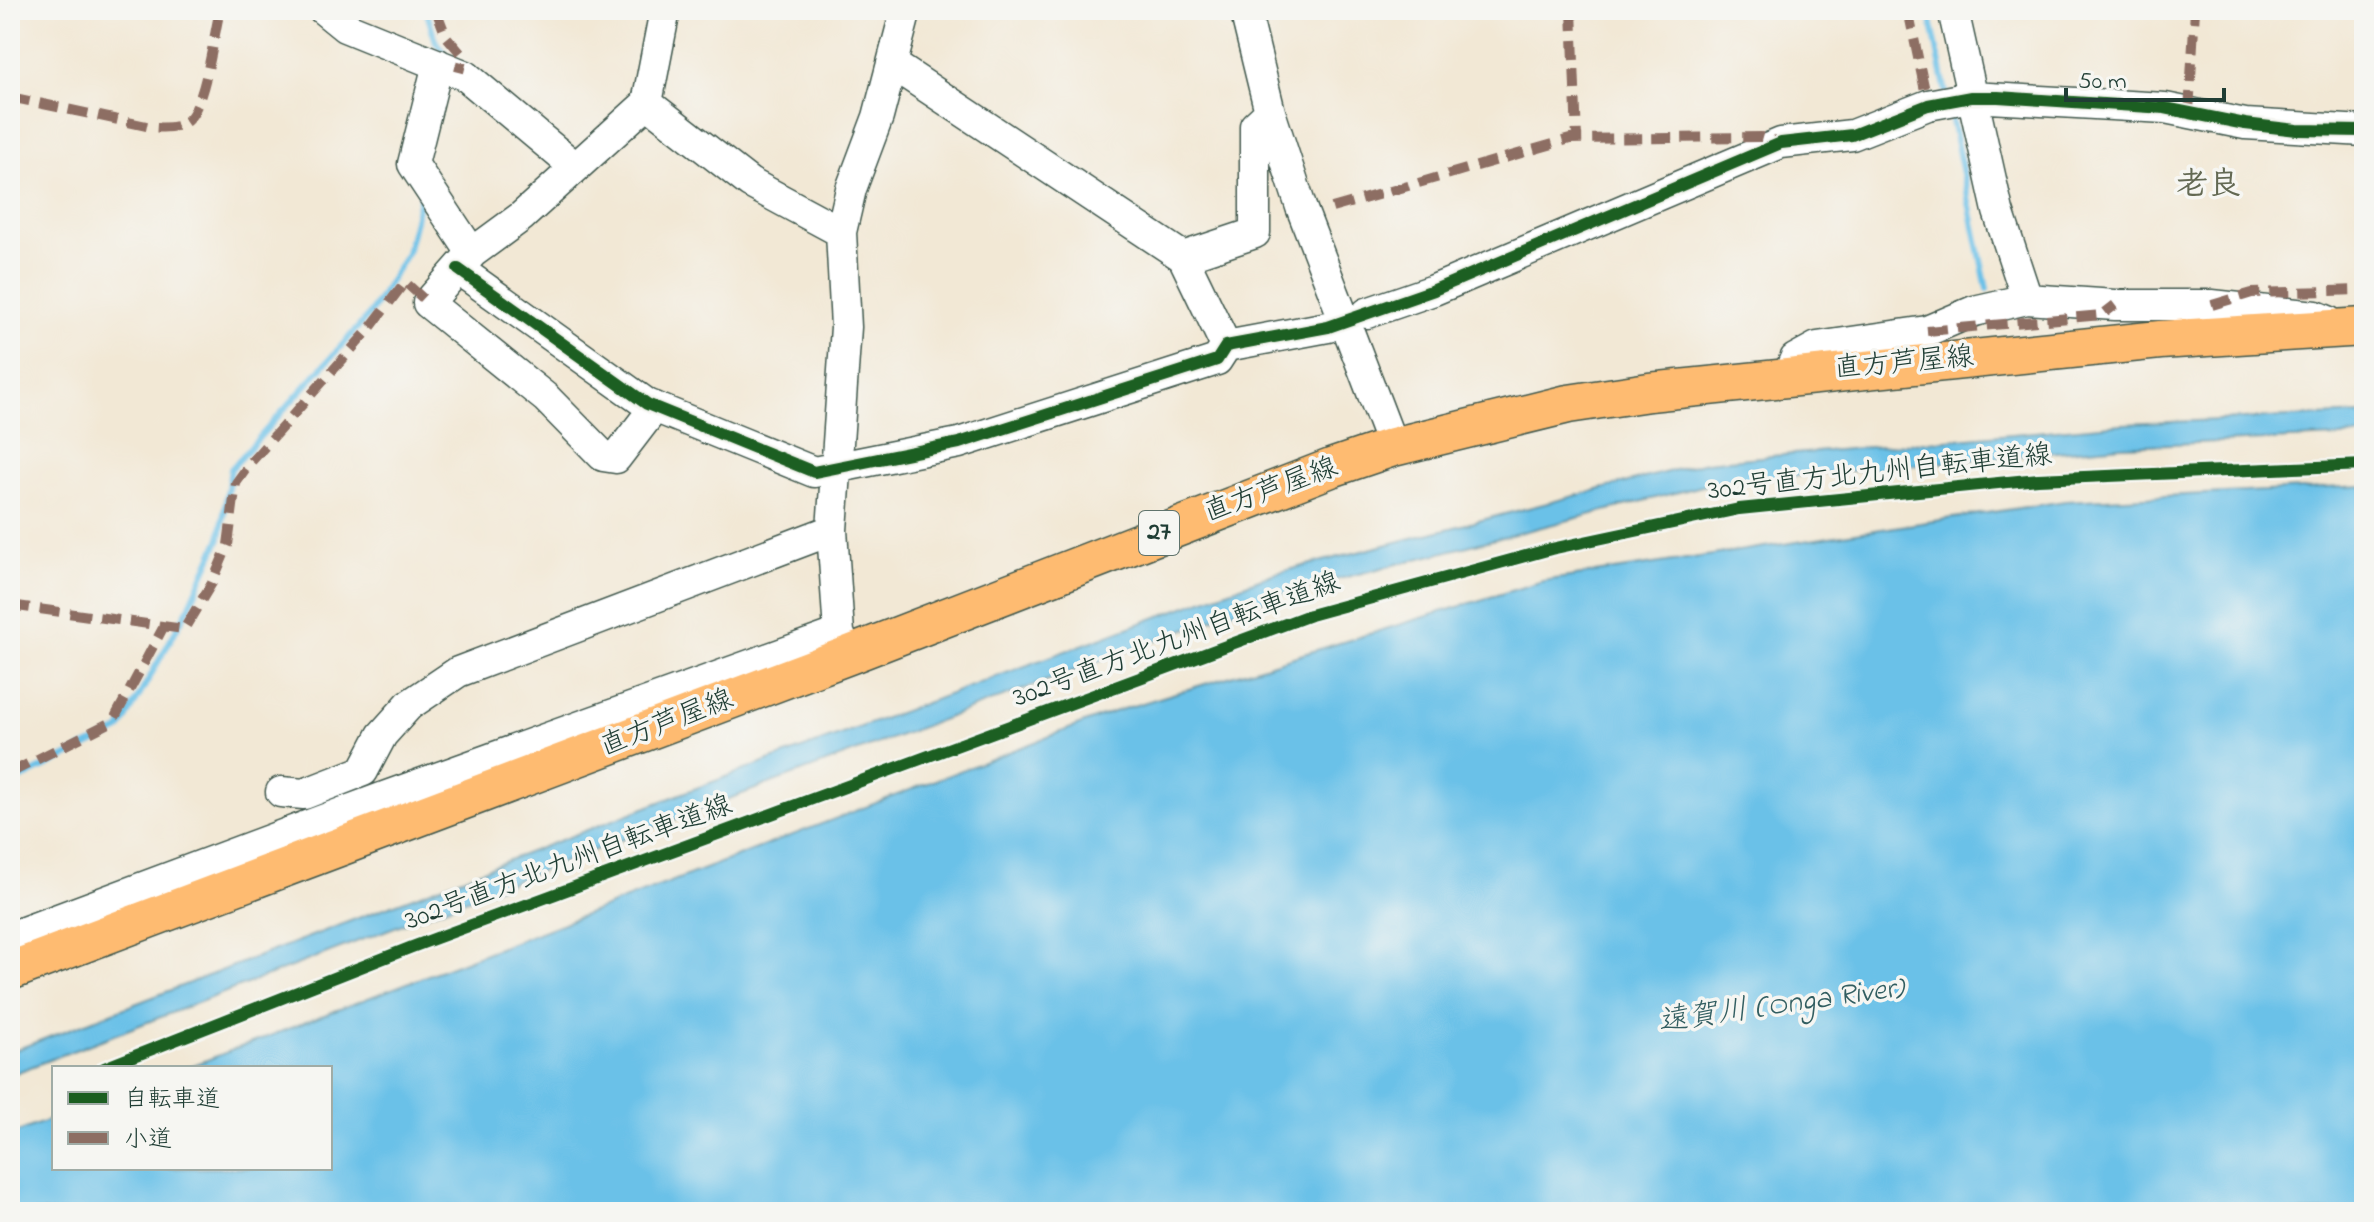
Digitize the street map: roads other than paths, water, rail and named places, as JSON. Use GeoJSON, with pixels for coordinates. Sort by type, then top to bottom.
{"type":"FeatureCollection","features":[{"type":"Feature","properties":{"kind":"main road","name":"直方芦屋線"},"geometry":{"type":"LineString","coordinates":[[10,971],[844,644],[1393,447],[1568,404],[1788,375],[2160,340],[2354,327]]}},
{"type":"Feature","properties":{"kind":"street"},"geometry":{"type":"LineString","coordinates":[[324,10],[345,27],[466,76],[575,167]]}},
{"type":"Feature","properties":{"kind":"street"},"geometry":{"type":"LineString","coordinates":[[655,407],[616,458],[603,456],[546,398],[428,303],[465,261],[521,217],[647,103],[665,10]]}},
{"type":"Feature","properties":{"kind":"street"},"geometry":{"type":"LineString","coordinates":[[10,937],[356,807],[844,644],[832,530],[846,327],[841,232],[851,189],[878,117],[906,10]]}},
{"type":"Feature","properties":{"kind":"street"},"geometry":{"type":"LineString","coordinates":[[1245,10],[1270,112],[1301,207],[1393,447]]}},
{"type":"Feature","properties":{"kind":"street"},"geometry":{"type":"LineString","coordinates":[[1953,10],[1998,211],[2027,299]]}},
{"type":"Feature","properties":{"kind":"street"},"geometry":{"type":"LineString","coordinates":[[438,64],[413,164],[465,261],[655,407],[814,472],[959,443],[1217,360],[1226,346],[1328,327]]}},
{"type":"Feature","properties":{"kind":"street"},"geometry":{"type":"LineString","coordinates":[[892,64],[1183,257],[1226,346]]}},
{"type":"Feature","properties":{"kind":"street"},"geometry":{"type":"LineString","coordinates":[[1367,313],[1434,290],[1781,143],[1852,135],[1928,105],[1971,97],[2165,108],[2245,124],[2364,131]]}},
{"type":"Feature","properties":{"kind":"street"},"geometry":{"type":"LineString","coordinates":[[647,103],[750,183],[841,232]]}},
{"type":"Feature","properties":{"kind":"street"},"geometry":{"type":"LineString","coordinates":[[1183,257],[1255,233],[1255,126],[1270,112]]}},
{"type":"Feature","properties":{"kind":"street"},"geometry":{"type":"LineString","coordinates":[[1788,375],[1795,359],[1817,347],[1927,331],[1974,311],[2027,299],[2115,305],[2212,305],[2316,316],[2354,327]]}},
{"type":"Feature","properties":{"kind":"street"},"geometry":{"type":"LineString","coordinates":[[356,807],[363,771],[382,735],[409,705],[458,672],[832,530]]}},
{"type":"Feature","properties":{"kind":"street"},"geometry":{"type":"LineString","coordinates":[[281,792],[304,794],[363,771]]}},
{"type":"Feature","properties":{"kind":"water"},"geometry":{"type":"Polygon","coordinates":[[[2364,414],[2364,436],[2121,446],[1710,484],[1280,594],[699,810],[10,1075],[10,1052],[691,790],[1273,574],[1706,462],[2122,424],[2364,414]]]}},
{"type":"Feature","properties":{"kind":"water","name":"遠賀川 (Onga River)"},"geometry":{"type":"Polygon","coordinates":[[[2364,486],[2364,1212],[10,1212],[10,1135],[52,1119],[52,1170],[332,1170],[332,1066],[191,1066],[1113,712],[1543,581],[2065,501],[2364,486]]]}},
{"type":"Feature","properties":{"kind":"waterway"},"geometry":{"type":"LineString","coordinates":[[426,10],[436,42],[444,53]]}},
{"type":"Feature","properties":{"kind":"waterway"},"geometry":{"type":"LineString","coordinates":[[1929,10],[1946,93]]}},
{"type":"Feature","properties":{"kind":"waterway"},"geometry":{"type":"LineString","coordinates":[[1950,111],[1987,289]]}},
{"type":"Feature","properties":{"kind":"waterway"},"geometry":{"type":"LineString","coordinates":[[10,784],[120,730],[189,607],[220,538],[231,469],[369,315],[407,253],[421,195]]}},
{"type":"Feature","properties":{"kind":"district","name":"老良"},"geometry":{"type":"Point","coordinates":[2208,186]}}]}
